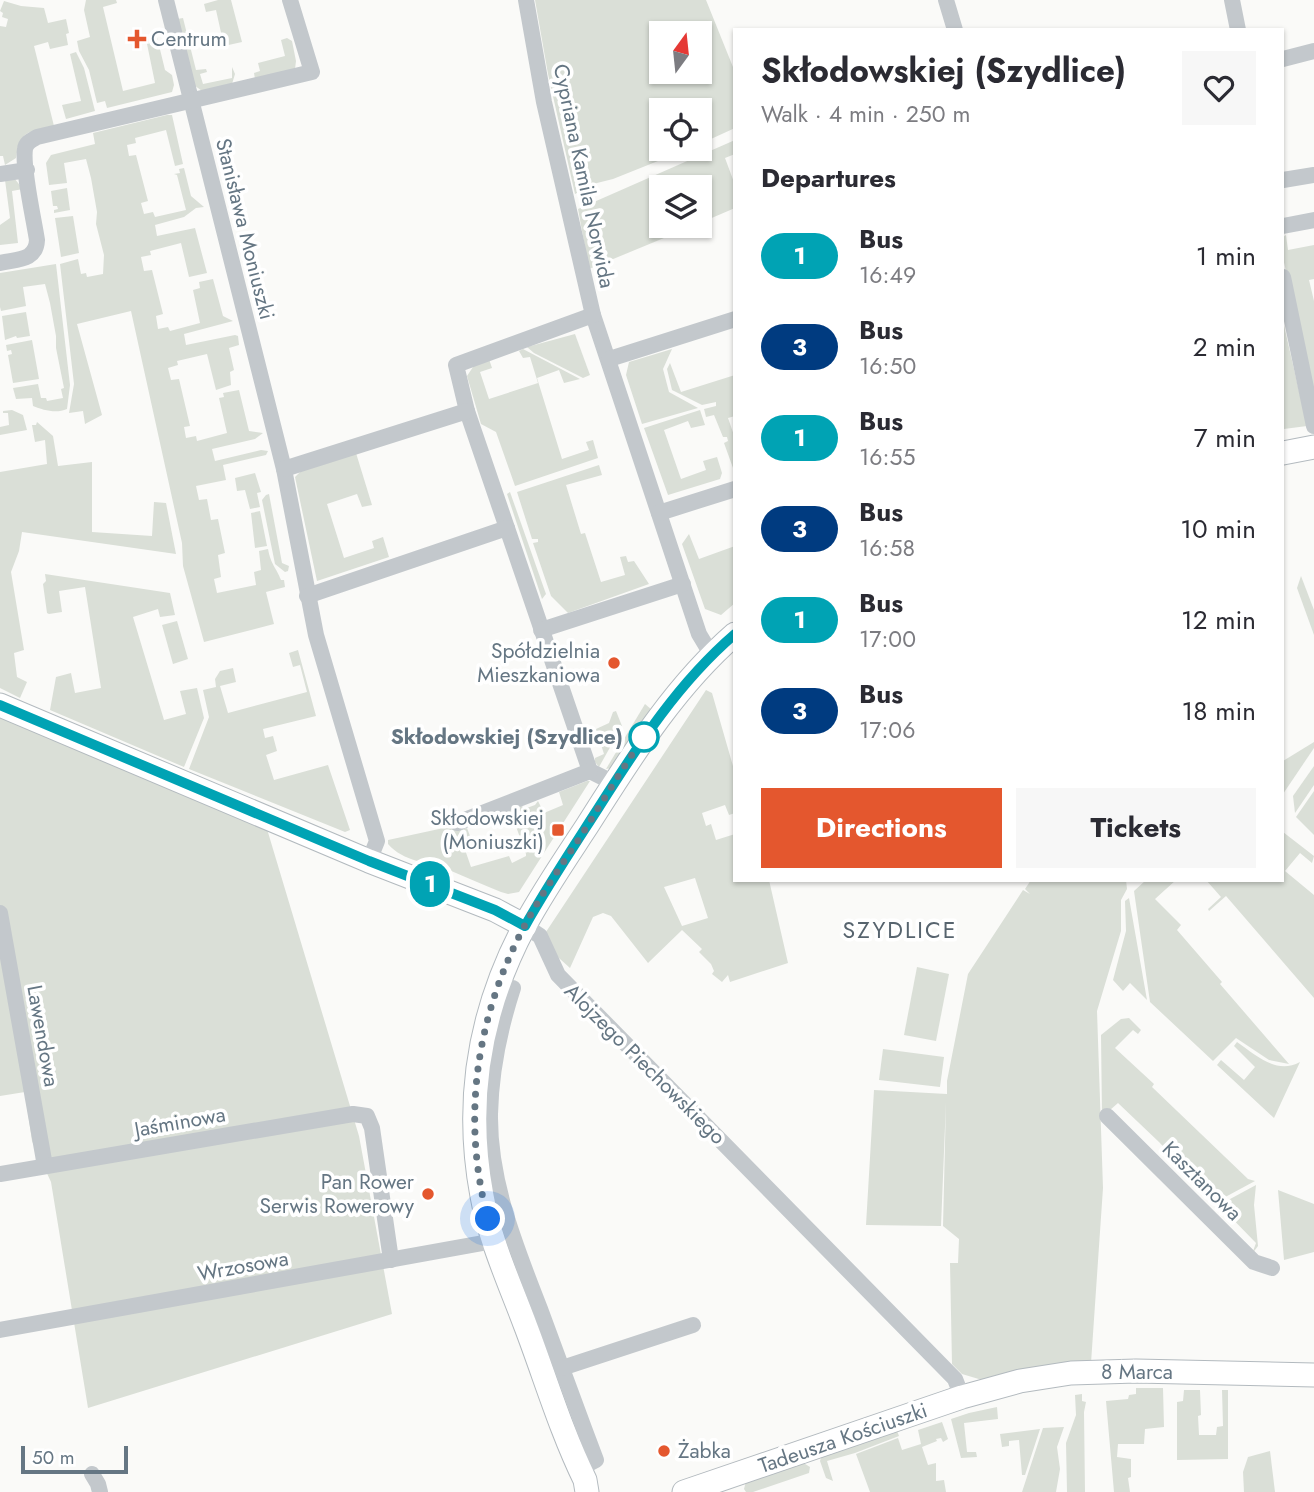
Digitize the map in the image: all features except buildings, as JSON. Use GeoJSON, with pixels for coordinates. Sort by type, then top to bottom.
{"type":"FeatureCollection","features":[{"type":"Feature","properties":{"kind":"street","name":"Stanisława Moniuszki"},"geometry":{"type":"LineString","coordinates":[[166,0],[284,469],[307,596],[377,842],[369,861]]}},
{"type":"Feature","properties":{"kind":"street"},"geometry":{"type":"LineString","coordinates":[[0,263],[27,257],[37,249],[25,149],[27,143],[37,137],[312,72],[290,0]]}},
{"type":"Feature","properties":{"kind":"street","name":"Cypriana Kamila Norwida"},"geometry":{"type":"LineString","coordinates":[[526,0],[544,102],[593,315],[699,634],[711,654]]}},
{"type":"Feature","properties":{"kind":"street"},"geometry":{"type":"LineString","coordinates":[[946,0],[954,28]]}},
{"type":"Feature","properties":{"kind":"street"},"geometry":{"type":"LineString","coordinates":[[1232,0],[1238,28]]}},
{"type":"Feature","properties":{"kind":"street"},"geometry":{"type":"LineString","coordinates":[[1284,59],[1314,51]]}},
{"type":"Feature","properties":{"kind":"street"},"geometry":{"type":"LineString","coordinates":[[0,174],[27,170]]}},
{"type":"Feature","properties":{"kind":"street"},"geometry":{"type":"LineString","coordinates":[[1284,180],[1314,176]]}},
{"type":"Feature","properties":{"kind":"street"},"geometry":{"type":"LineString","coordinates":[[1284,226],[1314,220]]}},
{"type":"Feature","properties":{"kind":"street"},"geometry":{"type":"LineString","coordinates":[[1284,282],[1314,426]]}},
{"type":"Feature","properties":{"kind":"street"},"geometry":{"type":"LineString","coordinates":[[593,315],[456,365],[467,411],[590,771],[614,783]]}},
{"type":"Feature","properties":{"kind":"street"},"geometry":{"type":"LineString","coordinates":[[609,359],[733,320]]}},
{"type":"Feature","properties":{"kind":"street"},"geometry":{"type":"LineString","coordinates":[[284,469],[467,411]]}},
{"type":"Feature","properties":{"kind":"street"},"geometry":{"type":"LineString","coordinates":[[1284,453],[1314,447]]}},
{"type":"Feature","properties":{"kind":"street"},"geometry":{"type":"LineString","coordinates":[[659,513],[733,490]]}},
{"type":"Feature","properties":{"kind":"street"},"geometry":{"type":"LineString","coordinates":[[307,596],[507,528]]}},
{"type":"Feature","properties":{"kind":"street"},"geometry":{"type":"LineString","coordinates":[[541,631],[683,583]]}},
{"type":"Feature","properties":{"kind":"street"},"geometry":{"type":"LineString","coordinates":[[579,1469],[596,1460],[487,1168],[474,1116],[478,1057],[492,1004],[525,926],[614,783],[668,703],[711,654],[733,636]]}},
{"type":"Feature","properties":{"kind":"street","name":"Alojzego Piechowskiego"},"geometry":{"type":"LineString","coordinates":[[0,705],[369,861],[495,910],[540,936],[558,975],[955,1379],[962,1397]]}},
{"type":"Feature","properties":{"kind":"street"},"geometry":{"type":"LineString","coordinates":[[457,823],[590,771]]}},
{"type":"Feature","properties":{"kind":"street","name":"Lawendowa"},"geometry":{"type":"LineString","coordinates":[[0,914],[44,1166]]}},
{"type":"Feature","properties":{"kind":"street"},"geometry":{"type":"LineString","coordinates":[[513,988],[501,1030],[494,1074],[482,1198],[494,1241],[585,1480],[587,1492]]}},
{"type":"Feature","properties":{"kind":"street","name":"Jaśminowa"},"geometry":{"type":"LineString","coordinates":[[0,1174],[354,1114],[367,1116],[372,1128],[391,1260]]}},
{"type":"Feature","properties":{"kind":"street","name":"Kasztanowa"},"geometry":{"type":"LineString","coordinates":[[1107,1116],[1254,1262],[1272,1268]]}},
{"type":"Feature","properties":{"kind":"street","name":"Wrzosowa"},"geometry":{"type":"LineString","coordinates":[[0,1330],[494,1241]]}},
{"type":"Feature","properties":{"kind":"street"},"geometry":{"type":"LineString","coordinates":[[562,1368],[693,1325]]}},
{"type":"Feature","properties":{"kind":"street","name":"8 Marca"},"geometry":{"type":"LineString","coordinates":[[962,1397],[1020,1381],[1101,1371],[1314,1375]]}},
{"type":"Feature","properties":{"kind":"street","name":"Tadeusza Kościuszki"},"geometry":{"type":"LineString","coordinates":[[684,1492],[962,1397]]}},
{"type":"Feature","properties":{"kind":"street"},"geometry":{"type":"LineString","coordinates":[[92,1474],[99,1484],[100,1492]]}},
{"type":"Feature","properties":{"kind":"shaded area"},"geometry":{"type":"Polygon","coordinates":[[[86,0],[116,0],[117,3],[103,7],[123,91],[155,83],[146,39],[157,37],[165,70],[172,75],[172,92],[107,108],[105,101],[97,103],[89,70],[77,41],[90,37],[84,10],[86,0]]]}},
{"type":"Feature","properties":{"kind":"shaded area"},"geometry":{"type":"Polygon","coordinates":[[[231,0],[242,42],[224,46],[216,10],[206,12],[204,4],[231,0]]]}},
{"type":"Feature","properties":{"kind":"shaded area"},"geometry":{"type":"Polygon","coordinates":[[[535,0],[706,0],[733,67],[733,129],[712,139],[712,98],[649,98],[649,161],[658,161],[593,184],[575,194],[548,74],[535,0]]]}},
{"type":"Feature","properties":{"kind":"shaded area"},"geometry":{"type":"Polygon","coordinates":[[[4,1],[44,8],[48,23],[66,19],[69,33],[66,34],[68,45],[50,49],[48,42],[34,46],[54,126],[23,137],[16,158],[5,165],[3,156],[0,156],[0,26],[6,27],[8,19],[2,17],[3,13],[0,11],[4,1]]]}},
{"type":"Feature","properties":{"kind":"shaded area"},"geometry":{"type":"Polygon","coordinates":[[[183,18],[196,70],[206,69],[207,72],[200,74],[203,84],[232,78],[232,67],[235,74],[232,84],[202,91],[194,85],[177,19],[183,18]]]}},
{"type":"Feature","properties":{"kind":"shaded area"},"geometry":{"type":"Polygon","coordinates":[[[287,38],[292,41],[295,69],[255,79],[254,73],[260,71],[258,63],[285,56],[281,40],[287,38]]]}},
{"type":"Feature","properties":{"kind":"shaded area"},"geometry":{"type":"Polygon","coordinates":[[[76,52],[84,68],[95,111],[66,119],[62,105],[81,101],[70,54],[76,52]]]}},
{"type":"Feature","properties":{"kind":"shaded area"},"geometry":{"type":"Polygon","coordinates":[[[172,115],[183,164],[175,166],[166,130],[135,138],[136,143],[127,145],[129,156],[136,155],[148,201],[141,203],[144,214],[153,212],[155,217],[186,210],[177,175],[174,174],[180,173],[179,169],[184,168],[191,196],[204,207],[196,208],[184,217],[155,225],[157,236],[195,228],[207,273],[189,277],[181,243],[150,251],[151,255],[141,257],[144,271],[152,270],[163,314],[156,316],[158,329],[168,327],[170,331],[200,323],[193,290],[200,288],[199,282],[213,279],[223,316],[233,321],[184,334],[186,345],[235,335],[238,336],[239,345],[229,348],[234,370],[230,372],[231,385],[216,390],[207,354],[177,361],[178,365],[168,368],[171,380],[179,379],[190,426],[184,427],[186,438],[196,436],[197,441],[227,433],[219,398],[224,397],[223,393],[239,390],[249,431],[263,433],[255,439],[212,449],[215,461],[261,450],[268,451],[266,455],[223,465],[226,480],[196,486],[199,500],[207,499],[211,520],[218,519],[225,553],[218,555],[221,577],[214,579],[217,593],[256,585],[254,572],[261,570],[259,551],[268,549],[285,587],[266,592],[274,624],[204,642],[183,566],[182,543],[131,311],[77,324],[102,415],[85,424],[83,411],[69,413],[74,384],[60,264],[78,259],[81,274],[86,273],[87,277],[103,274],[104,255],[96,224],[97,212],[86,159],[64,163],[67,183],[49,185],[46,163],[51,155],[95,144],[93,133],[172,115]]]}},
{"type":"Feature","properties":{"kind":"shaded area"},"geometry":{"type":"Polygon","coordinates":[[[733,141],[733,155],[725,158],[733,180],[733,209],[712,218],[712,175],[655,175],[687,161],[712,161],[712,150],[733,141]]]}},
{"type":"Feature","properties":{"kind":"shaded area"},"geometry":{"type":"Polygon","coordinates":[[[14,178],[23,189],[12,191],[18,243],[0,245],[0,225],[10,218],[5,180],[14,178]]]}},
{"type":"Feature","properties":{"kind":"shaded area"},"geometry":{"type":"Polygon","coordinates":[[[649,178],[649,238],[664,238],[589,269],[578,209],[649,178]]]}},
{"type":"Feature","properties":{"kind":"shaded area"},"geometry":{"type":"Polygon","coordinates":[[[67,188],[70,210],[54,213],[54,210],[58,209],[53,206],[51,191],[67,188]]]}},
{"type":"Feature","properties":{"kind":"shaded area"},"geometry":{"type":"Polygon","coordinates":[[[73,216],[79,253],[61,257],[55,218],[73,216]]]}},
{"type":"Feature","properties":{"kind":"shaded area"},"geometry":{"type":"Polygon","coordinates":[[[1286,235],[1288,250],[1314,245],[1314,279],[1309,280],[1314,301],[1314,394],[1284,262],[1286,235]]]}},
{"type":"Feature","properties":{"kind":"shaded area"},"geometry":{"type":"Polygon","coordinates":[[[56,264],[70,385],[67,409],[54,411],[33,406],[32,398],[16,399],[13,388],[38,384],[41,398],[46,398],[47,401],[63,398],[61,389],[64,388],[56,336],[45,284],[23,287],[26,306],[1,311],[0,273],[56,264]]]}},
{"type":"Feature","properties":{"kind":"shaded area"},"geometry":{"type":"Polygon","coordinates":[[[26,312],[30,336],[16,336],[5,340],[2,316],[26,312]]]}},
{"type":"Feature","properties":{"kind":"shaded area"},"geometry":{"type":"Polygon","coordinates":[[[1284,325],[1307,426],[1284,429],[1284,325]]]}},
{"type":"Feature","properties":{"kind":"shaded area"},"geometry":{"type":"Polygon","coordinates":[[[575,334],[590,375],[583,378],[527,347],[575,334]]]}},
{"type":"Feature","properties":{"kind":"shaded area"},"geometry":{"type":"Polygon","coordinates":[[[32,340],[39,379],[13,383],[8,355],[12,354],[11,350],[7,351],[6,345],[32,340]]]}},
{"type":"Feature","properties":{"kind":"shaded area"},"geometry":{"type":"Polygon","coordinates":[[[523,349],[580,379],[564,383],[559,370],[537,378],[562,459],[589,450],[586,442],[593,440],[598,458],[515,486],[496,432],[481,424],[467,376],[475,364],[489,359],[492,368],[480,372],[489,399],[538,383],[530,357],[523,358],[519,351],[523,349]]]}},
{"type":"Feature","properties":{"kind":"shaded area"},"geometry":{"type":"Polygon","coordinates":[[[672,349],[663,369],[669,392],[698,408],[642,424],[626,375],[629,362],[672,349]]]}},
{"type":"Feature","properties":{"kind":"shaded area"},"geometry":{"type":"Polygon","coordinates":[[[670,363],[681,392],[733,376],[733,417],[728,418],[733,432],[733,468],[724,443],[728,441],[727,437],[723,437],[714,415],[706,417],[704,409],[716,406],[716,402],[702,405],[672,390],[667,369],[670,363]]]}},
{"type":"Feature","properties":{"kind":"shaded area"},"geometry":{"type":"Polygon","coordinates":[[[12,410],[23,415],[27,430],[0,435],[0,427],[9,425],[8,413],[3,411],[12,410]]]}},
{"type":"Feature","properties":{"kind":"shaded area"},"geometry":{"type":"Polygon","coordinates":[[[700,410],[705,425],[691,428],[688,421],[664,430],[681,479],[706,470],[703,461],[717,457],[722,473],[720,479],[668,495],[644,428],[700,410]]]}},
{"type":"Feature","properties":{"kind":"shaded area"},"geometry":{"type":"Polygon","coordinates":[[[37,422],[53,436],[58,466],[92,462],[92,532],[152,536],[154,502],[166,503],[176,554],[22,532],[19,551],[11,572],[24,650],[14,653],[17,677],[27,682],[20,698],[0,688],[0,472],[47,464],[45,440],[35,442],[32,425],[37,422]]]}},
{"type":"Feature","properties":{"kind":"shaded area"},"geometry":{"type":"Polygon","coordinates":[[[356,453],[372,505],[362,507],[357,494],[327,504],[344,558],[374,548],[372,541],[383,537],[389,557],[317,581],[295,477],[301,471],[356,453]]]}},
{"type":"Feature","properties":{"kind":"shaded area"},"geometry":{"type":"Polygon","coordinates":[[[599,465],[602,475],[566,485],[581,534],[585,533],[601,582],[625,575],[620,557],[626,556],[628,562],[634,561],[649,584],[568,613],[551,596],[533,543],[538,542],[538,539],[532,539],[517,492],[599,465]]]}},
{"type":"Feature","properties":{"kind":"shaded area"},"geometry":{"type":"Polygon","coordinates":[[[255,473],[261,492],[257,493],[260,507],[250,509],[245,490],[237,491],[235,478],[255,473]]]}},
{"type":"Feature","properties":{"kind":"shaded area"},"geometry":{"type":"Polygon","coordinates":[[[510,492],[546,594],[542,599],[507,494],[510,492]]]}},
{"type":"Feature","properties":{"kind":"shaded area"},"geometry":{"type":"Polygon","coordinates":[[[269,494],[282,563],[289,566],[285,572],[275,564],[262,500],[269,494]]]}},
{"type":"Feature","properties":{"kind":"shaded area"},"geometry":{"type":"Polygon","coordinates":[[[260,511],[267,546],[255,548],[251,513],[260,511]]]}},
{"type":"Feature","properties":{"kind":"shaded area"},"geometry":{"type":"Polygon","coordinates":[[[689,534],[699,559],[733,547],[733,605],[721,615],[705,609],[682,544],[689,534]]]}},
{"type":"Feature","properties":{"kind":"shaded area"},"geometry":{"type":"Polygon","coordinates":[[[45,574],[170,593],[175,615],[160,617],[158,609],[133,617],[164,720],[186,714],[180,691],[197,688],[204,718],[184,767],[50,710],[56,677],[71,673],[75,693],[101,688],[85,587],[59,591],[62,612],[49,614],[43,584],[46,581],[45,574]]]}},
{"type":"Feature","properties":{"kind":"shaded area"},"geometry":{"type":"Polygon","coordinates":[[[1301,576],[1314,610],[1314,635],[1297,588],[1301,576]]]}},
{"type":"Feature","properties":{"kind":"shaded area"},"geometry":{"type":"Polygon","coordinates":[[[177,621],[188,659],[173,664],[162,625],[177,621]]]}},
{"type":"Feature","properties":{"kind":"shaded area"},"geometry":{"type":"Polygon","coordinates":[[[298,650],[316,716],[263,729],[265,738],[273,736],[277,751],[266,755],[274,780],[328,765],[350,830],[345,832],[189,769],[209,717],[203,690],[216,687],[215,679],[220,671],[233,668],[236,682],[220,686],[228,713],[307,692],[300,665],[293,667],[289,653],[298,650]]]}},
{"type":"Feature","properties":{"kind":"shaded area"},"geometry":{"type":"Polygon","coordinates":[[[706,690],[712,693],[733,766],[733,814],[729,815],[725,805],[702,813],[706,826],[711,824],[716,840],[733,835],[733,882],[769,882],[788,963],[730,982],[728,975],[722,982],[712,974],[714,971],[711,964],[699,952],[702,949],[682,930],[648,963],[611,916],[603,913],[593,917],[570,968],[540,941],[706,690]],[[695,878],[664,887],[682,926],[708,918],[695,878]]]}},
{"type":"Feature","properties":{"kind":"shaded area"},"geometry":{"type":"Polygon","coordinates":[[[645,704],[652,710],[612,768],[606,769],[645,704]]]}},
{"type":"Feature","properties":{"kind":"shaded area"},"geometry":{"type":"Polygon","coordinates":[[[616,711],[622,726],[599,767],[595,758],[604,754],[596,729],[609,723],[616,711]]]}},
{"type":"Feature","properties":{"kind":"shaded area"},"geometry":{"type":"Polygon","coordinates":[[[0,715],[267,829],[359,1136],[392,1314],[88,1408],[51,1182],[32,1141],[25,1092],[0,1096],[0,715]]]}},
{"type":"Feature","properties":{"kind":"shaded area"},"geometry":{"type":"Polygon","coordinates":[[[1314,742],[1314,748],[1284,793],[1284,760],[1314,742]]]}},
{"type":"Feature","properties":{"kind":"shaded area"},"geometry":{"type":"Polygon","coordinates":[[[1314,766],[1314,785],[1295,813],[1293,796],[1314,766]]]}},
{"type":"Feature","properties":{"kind":"shaded area"},"geometry":{"type":"Polygon","coordinates":[[[590,781],[519,892],[501,892],[449,870],[401,855],[388,844],[388,840],[453,826],[458,830],[467,828],[470,836],[462,841],[471,867],[509,856],[512,863],[526,854],[514,821],[502,825],[499,815],[522,806],[524,809],[538,801],[544,813],[563,805],[559,792],[590,781]]]}},
{"type":"Feature","properties":{"kind":"shaded area"},"geometry":{"type":"Polygon","coordinates":[[[1314,791],[1314,835],[1296,817],[1314,791]]]}},
{"type":"Feature","properties":{"kind":"shaded area"},"geometry":{"type":"Polygon","coordinates":[[[1284,833],[1314,856],[1312,863],[1300,853],[1285,871],[1314,895],[1314,998],[1226,896],[1209,911],[1221,897],[1208,882],[1284,882],[1284,833]]]}},
{"type":"Feature","properties":{"kind":"shaded area"},"geometry":{"type":"Polygon","coordinates":[[[1030,882],[1126,882],[1127,889],[1121,900],[1121,931],[1097,1011],[1103,1188],[1091,1363],[982,1380],[962,1374],[952,1364],[950,1263],[958,1263],[959,1239],[943,1226],[946,1102],[941,1226],[866,1225],[874,1090],[947,1094],[947,1081],[968,974],[1023,890],[1030,894],[1025,889],[1030,882]]]}},
{"type":"Feature","properties":{"kind":"shaded area"},"geometry":{"type":"Polygon","coordinates":[[[1144,882],[1174,882],[1155,899],[1181,925],[1177,930],[1289,1064],[1269,1060],[1236,1038],[1213,1061],[1150,1002],[1134,891],[1144,882]]]}},
{"type":"Feature","properties":{"kind":"shaded area"},"geometry":{"type":"Polygon","coordinates":[[[1129,898],[1147,1000],[1130,983],[1123,991],[1113,980],[1126,931],[1125,901],[1129,898]]]}},
{"type":"Feature","properties":{"kind":"shaded area"},"geometry":{"type":"Polygon","coordinates":[[[917,967],[949,974],[936,1041],[904,1035],[917,967]]]}},
{"type":"Feature","properties":{"kind":"shaded area"},"geometry":{"type":"Polygon","coordinates":[[[1129,1018],[1141,1030],[1138,1034],[1133,1030],[1115,1048],[1248,1179],[1255,1181],[1216,1202],[1118,1103],[1102,1117],[1101,1035],[1121,1019],[1129,1018]]]}},
{"type":"Feature","properties":{"kind":"shaded area"},"geometry":{"type":"Polygon","coordinates":[[[1237,1042],[1275,1065],[1300,1062],[1274,1118],[1217,1065],[1221,1060],[1244,1080],[1255,1067],[1234,1046],[1237,1042]]]}},
{"type":"Feature","properties":{"kind":"shaded area"},"geometry":{"type":"Polygon","coordinates":[[[883,1049],[944,1057],[940,1087],[879,1080],[883,1049]]]}},
{"type":"Feature","properties":{"kind":"shaded area"},"geometry":{"type":"Polygon","coordinates":[[[1256,1185],[1254,1205],[1258,1246],[1252,1254],[1256,1243],[1219,1205],[1256,1185]]]}},
{"type":"Feature","properties":{"kind":"shaded area"},"geometry":{"type":"Polygon","coordinates":[[[1278,1190],[1314,1204],[1314,1252],[1284,1260],[1278,1190]]]}},
{"type":"Feature","properties":{"kind":"shaded area"},"geometry":{"type":"Polygon","coordinates":[[[1136,1388],[1163,1388],[1164,1427],[1145,1429],[1144,1444],[1118,1444],[1117,1457],[1131,1459],[1131,1477],[1128,1478],[1130,1492],[1114,1492],[1106,1401],[1128,1399],[1129,1395],[1136,1394],[1136,1388]]]}},
{"type":"Feature","properties":{"kind":"shaded area"},"geometry":{"type":"Polygon","coordinates":[[[1184,1390],[1200,1390],[1199,1435],[1216,1435],[1217,1427],[1223,1426],[1222,1390],[1228,1390],[1228,1459],[1177,1460],[1177,1402],[1183,1401],[1184,1390]]]}},
{"type":"Feature","properties":{"kind":"shaded area"},"geometry":{"type":"Polygon","coordinates":[[[1082,1394],[1082,1401],[1086,1402],[1085,1492],[1067,1492],[1066,1443],[1076,1415],[1075,1395],[1082,1394]]]}},
{"type":"Feature","properties":{"kind":"shaded area"},"geometry":{"type":"Polygon","coordinates":[[[997,1407],[998,1419],[964,1423],[967,1452],[976,1452],[977,1457],[961,1458],[951,1419],[997,1407]]]}},
{"type":"Feature","properties":{"kind":"shaded area"},"geometry":{"type":"Polygon","coordinates":[[[942,1422],[948,1439],[943,1442],[941,1438],[936,1439],[937,1441],[922,1447],[928,1465],[936,1463],[936,1481],[944,1480],[946,1492],[870,1492],[856,1454],[898,1438],[902,1450],[921,1444],[918,1430],[942,1422]]]}},
{"type":"Feature","properties":{"kind":"shaded area"},"geometry":{"type":"Polygon","coordinates":[[[1064,1427],[1057,1447],[1060,1469],[1056,1492],[1022,1492],[1043,1428],[1064,1427]]]}},
{"type":"Feature","properties":{"kind":"shaded area"},"geometry":{"type":"Polygon","coordinates":[[[896,1428],[899,1436],[827,1461],[833,1481],[826,1478],[820,1461],[822,1455],[896,1428]]]}},
{"type":"Feature","properties":{"kind":"shaded area"},"geometry":{"type":"Polygon","coordinates":[[[1040,1429],[1025,1475],[1022,1475],[1019,1440],[1009,1441],[1009,1446],[1002,1447],[1000,1434],[1040,1429]]]}},
{"type":"Feature","properties":{"kind":"shaded area"},"geometry":{"type":"Polygon","coordinates":[[[1270,1451],[1275,1492],[1244,1492],[1243,1472],[1248,1457],[1270,1451]]]}},
{"type":"Feature","properties":{"kind":"shaded area"},"geometry":{"type":"Polygon","coordinates":[[[802,1462],[810,1467],[809,1473],[753,1492],[746,1492],[744,1489],[746,1481],[802,1462]]]}},
{"type":"Feature","properties":{"kind":"bus line","name":"1"},"geometry":{"type":"LineString","coordinates":[[0,705],[369,861],[495,910],[525,926],[634,751],[668,703],[711,654],[733,636]]}},
{"type":"Feature","properties":{"kind":"place","name":"Centrum"},"geometry":{"type":"Point","coordinates":[137,39]}},
{"type":"Feature","properties":{"kind":"place","name":"Spółdzielnia Mieszkaniowa"},"geometry":{"type":"Point","coordinates":[614,663]}},
{"type":"Feature","properties":{"kind":"place","name":"Skłodowskiej (Szydlice)"},"geometry":{"type":"Point","coordinates":[644,737]}},
{"type":"Feature","properties":{"kind":"place","name":"Skłodowskiej (Moniuszki)"},"geometry":{"type":"Point","coordinates":[558,830]}},
{"type":"Feature","properties":{"kind":"place","name":"Pan Rower Serwis Rowerowy"},"geometry":{"type":"Point","coordinates":[428,1194]}},
{"type":"Feature","properties":{"kind":"place","name":"Żabka"},"geometry":{"type":"Point","coordinates":[664,1451]}},
{"type":"Feature","properties":{"kind":"district","name":"SZYDLICE"},"geometry":{"type":"Point","coordinates":[900,930]}},
{"type":"Feature","properties":{"kind":"route"},"geometry":{"type":"LineString","coordinates":[[488,1219],[482,1198],[474,1116],[478,1057],[492,1004],[525,926],[645,735],[644,737]]}}]}
